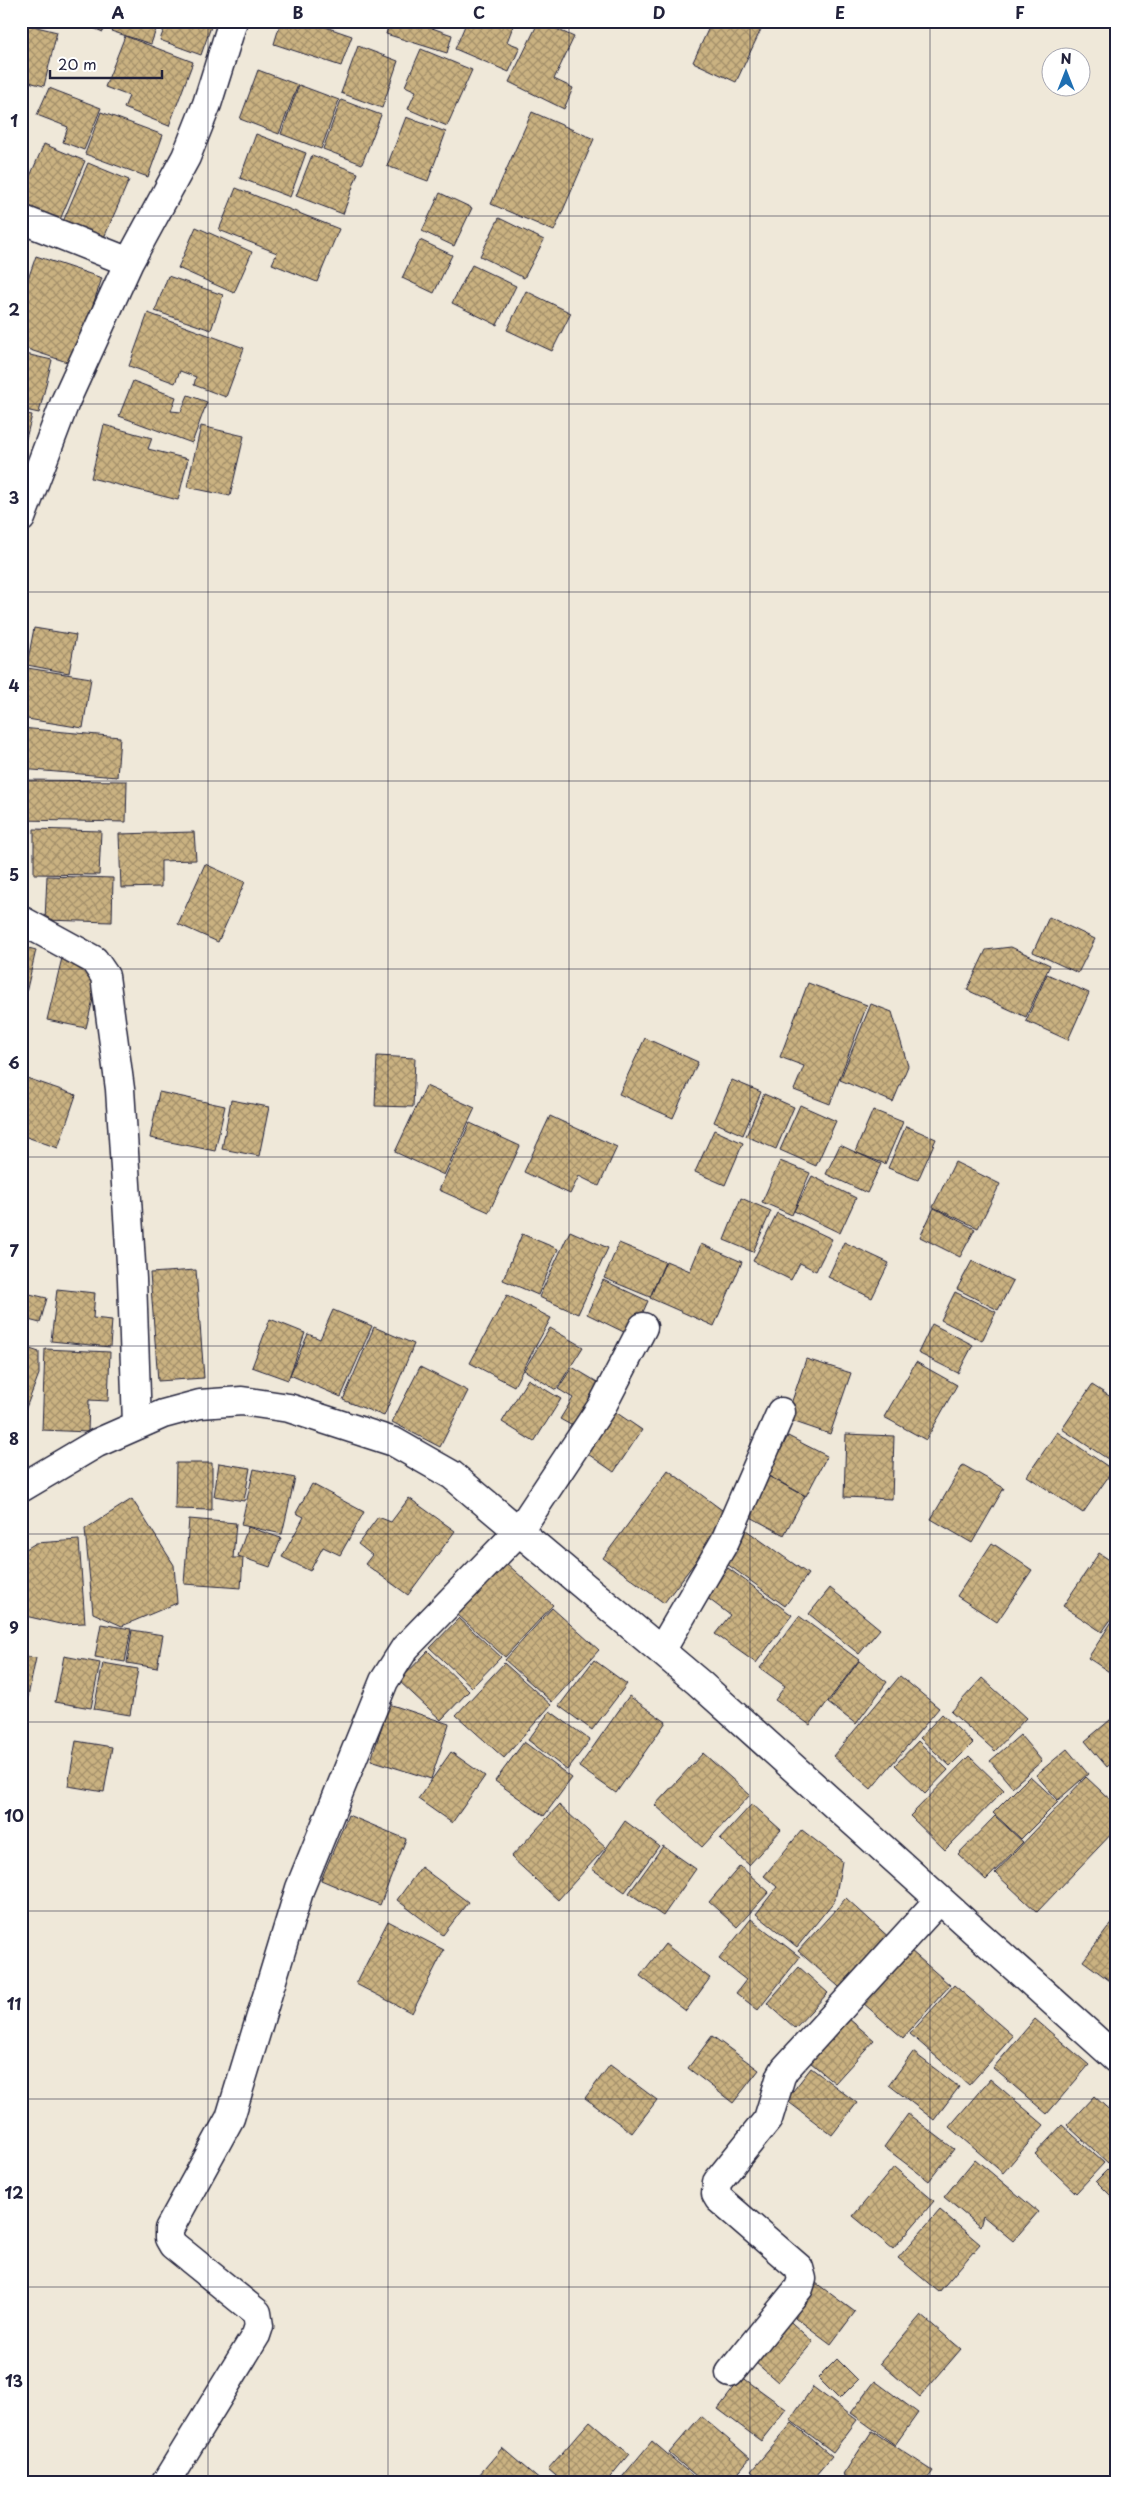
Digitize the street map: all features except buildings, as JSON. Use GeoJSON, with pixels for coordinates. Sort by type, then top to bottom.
{"type":"FeatureCollection","features":[{"type":"Feature","properties":{"kind":"street"},"geometry":{"type":"LineString","coordinates":[[21,518],[65,402],[129,262],[186,157],[207,104],[233,21]]}},
{"type":"Feature","properties":{"kind":"street"},"geometry":{"type":"LineString","coordinates":[[21,219],[129,262]]}},
{"type":"Feature","properties":{"kind":"street"},"geometry":{"type":"LineString","coordinates":[[21,920],[94,960],[105,976],[120,1089],[132,1278],[137,1424]]}},
{"type":"Feature","properties":{"kind":"street"},"geometry":{"type":"LineString","coordinates":[[166,2482],[256,2335],[259,2326],[257,2313],[173,2245],[169,2238],[169,2229],[230,2118],[300,1888],[384,1681],[405,1648],[519,1531],[602,1406],[643,1327]]}},
{"type":"Feature","properties":{"kind":"street"},"geometry":{"type":"LineString","coordinates":[[21,1488],[97,1443],[137,1424],[163,1414],[200,1404],[242,1401],[289,1408],[394,1442],[452,1475],[661,1652],[1117,2059]]}},
{"type":"Feature","properties":{"kind":"street"},"geometry":{"type":"LineString","coordinates":[[661,1652],[725,1541],[781,1412]]}},
{"type":"Feature","properties":{"kind":"street"},"geometry":{"type":"LineString","coordinates":[[730,2372],[799,2288],[802,2273],[799,2268],[719,2199],[716,2194],[717,2182],[768,2119],[781,2076],[785,2069],[939,1900]]}}]}
